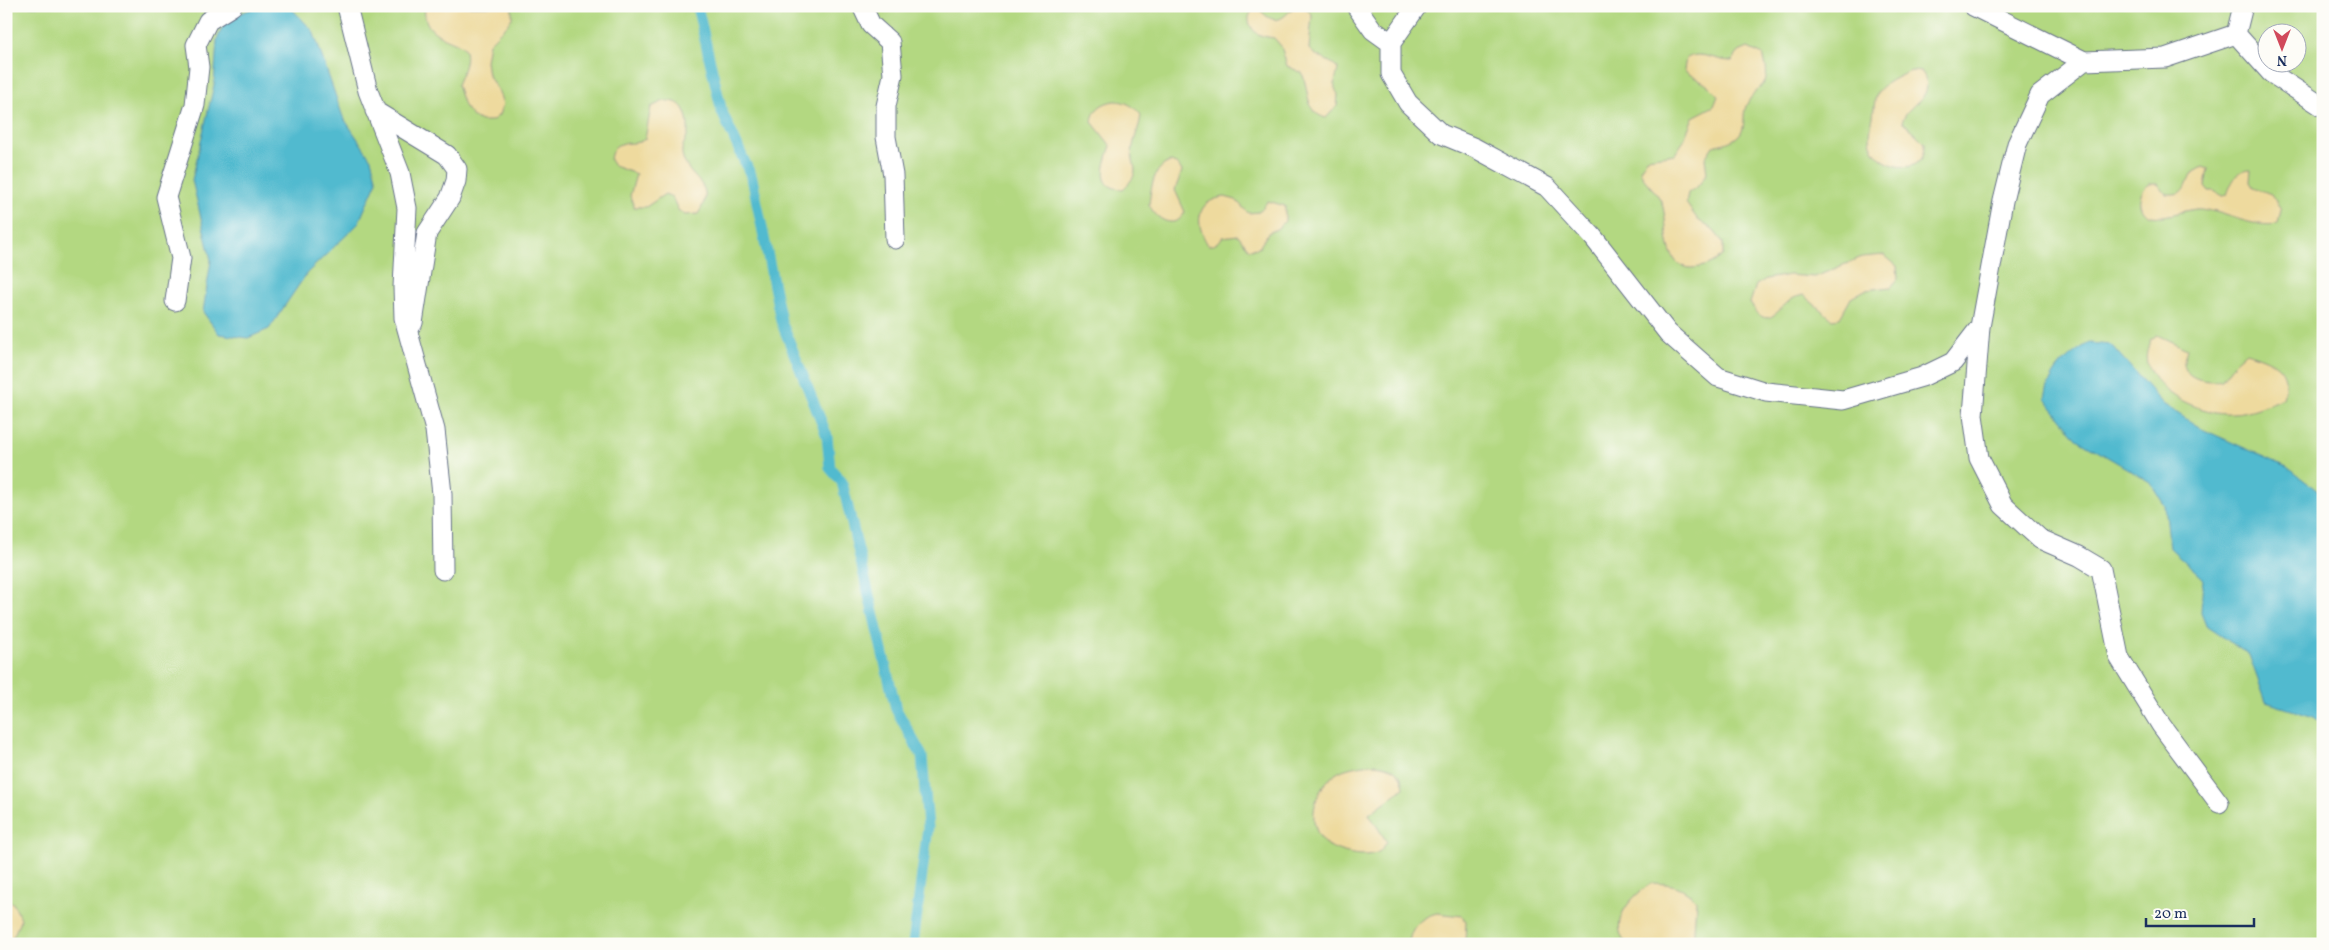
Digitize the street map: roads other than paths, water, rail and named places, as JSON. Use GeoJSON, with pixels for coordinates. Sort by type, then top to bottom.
{"type":"FeatureCollection","features":[{"type":"Feature","properties":{"kind":"lane"},"geometry":{"type":"LineString","coordinates":[[175,301],[181,258],[166,197],[195,105],[199,67],[196,45],[208,21],[232,6]]}},
{"type":"Feature","properties":{"kind":"lane"},"geometry":{"type":"LineString","coordinates":[[347,6],[368,91],[400,173],[407,208],[403,287],[404,318],[435,430],[442,494],[443,570]]}},
{"type":"Feature","properties":{"kind":"lane"},"geometry":{"type":"LineString","coordinates":[[862,6],[871,26],[890,42],[892,75],[886,106],[886,137],[892,174],[895,239]]}},
{"type":"Feature","properties":{"kind":"lane"},"geometry":{"type":"LineString","coordinates":[[1356,6],[1373,30],[1391,43]]}},
{"type":"Feature","properties":{"kind":"lane"},"geometry":{"type":"LineString","coordinates":[[1417,6],[1391,43],[1391,74],[1408,103],[1441,134],[1475,148],[1547,186],[1593,237],[1668,333],[1718,378],[1766,392],[1842,400],[1922,378],[1953,362],[1980,327]]}},
{"type":"Feature","properties":{"kind":"lane"},"geometry":{"type":"LineString","coordinates":[[1973,6],[2084,61],[2165,58],[2236,34]]}},
{"type":"Feature","properties":{"kind":"lane"},"geometry":{"type":"LineString","coordinates":[[2236,34],[2243,6]]}},
{"type":"Feature","properties":{"kind":"lane"},"geometry":{"type":"LineString","coordinates":[[2236,34],[2272,73],[2323,107]]}},
{"type":"Feature","properties":{"kind":"lane"},"geometry":{"type":"LineString","coordinates":[[2084,61],[2040,95],[2017,144],[2003,202],[1980,327],[1973,415],[1979,458],[2003,505],[2040,539],[2080,556],[2101,569],[2119,656],[2161,725],[2219,803]]}},
{"type":"Feature","properties":{"kind":"lane"},"geometry":{"type":"LineString","coordinates":[[375,111],[447,155],[457,168],[456,181],[450,198],[427,233],[410,339]]}},
{"type":"Feature","properties":{"kind":"water"},"geometry":{"type":"Polygon","coordinates":[[[259,6],[290,7],[313,31],[343,117],[371,159],[377,181],[358,224],[307,273],[269,329],[248,338],[219,334],[203,312],[211,260],[192,180],[214,85],[217,40],[226,19],[259,6]]]}},
{"type":"Feature","properties":{"kind":"water"},"geometry":{"type":"Polygon","coordinates":[[[2089,343],[2111,345],[2163,404],[2202,429],[2287,467],[2323,495],[2323,724],[2314,717],[2266,702],[2249,655],[2207,627],[2201,612],[2203,578],[2170,548],[2165,506],[2150,482],[2077,439],[2045,398],[2047,388],[2055,372],[2066,359],[2089,343]]]}},
{"type":"Feature","properties":{"kind":"waterway"},"geometry":{"type":"LineString","coordinates":[[697,6],[722,112],[752,178],[781,321],[827,436],[830,468],[842,482],[896,709],[922,756],[928,827],[913,944]]}}]}
